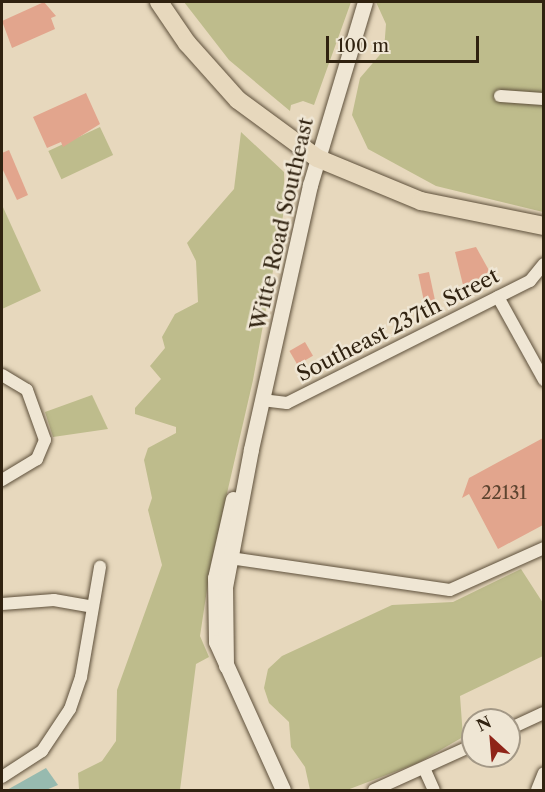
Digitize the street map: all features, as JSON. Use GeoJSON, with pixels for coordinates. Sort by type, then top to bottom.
{"type":"FeatureCollection","features":[{"type":"Feature","properties":{"kind":"main road"},"geometry":{"type":"LineString","coordinates":[[159,2],[187,43],[238,100],[317,158],[421,201],[543,226]]}},
{"type":"Feature","properties":{"kind":"street","name":"Witte Road Southeast"},"geometry":{"type":"LineString","coordinates":[[226,666],[224,601],[249,458],[317,158],[365,2]]}},
{"type":"Feature","properties":{"kind":"street"},"geometry":{"type":"LineString","coordinates":[[500,96],[543,99]]}},
{"type":"Feature","properties":{"kind":"street","name":"Southeast 237th Street"},"geometry":{"type":"LineString","coordinates":[[262,400],[287,403],[530,281],[543,264]]}},
{"type":"Feature","properties":{"kind":"street"},"geometry":{"type":"LineString","coordinates":[[498,297],[543,380]]}},
{"type":"Feature","properties":{"kind":"street"},"geometry":{"type":"LineString","coordinates":[[2,375],[27,390],[44,433],[37,459],[2,480]]}},
{"type":"Feature","properties":{"kind":"street","name":"Witte Road Southeast"},"geometry":{"type":"LineString","coordinates":[[249,458],[240,470],[232,501],[213,601],[216,642],[283,790]]}},
{"type":"Feature","properties":{"kind":"street"},"geometry":{"type":"LineString","coordinates":[[232,501],[230,558],[450,590],[543,548]]}},
{"type":"Feature","properties":{"kind":"street"},"geometry":{"type":"LineString","coordinates":[[2,777],[42,751],[60,730],[81,677],[100,567]]}},
{"type":"Feature","properties":{"kind":"street"},"geometry":{"type":"LineString","coordinates":[[2,604],[54,600],[92,607]]}},
{"type":"Feature","properties":{"kind":"street"},"geometry":{"type":"LineString","coordinates":[[521,723],[543,713]]}},
{"type":"Feature","properties":{"kind":"street"},"geometry":{"type":"LineString","coordinates":[[374,790],[461,751]]}},
{"type":"Feature","properties":{"kind":"street"},"geometry":{"type":"LineString","coordinates":[[424,768],[434,790]]}},
{"type":"Feature","properties":{"kind":"street"},"geometry":{"type":"LineString","coordinates":[[537,790],[542,773]]}},
{"type":"Feature","properties":{"kind":"shaded area"},"geometry":{"type":"Polygon","coordinates":[[[184,2],[351,2],[314,105],[303,101],[291,105],[290,111],[229,60],[184,2]]]}},
{"type":"Feature","properties":{"kind":"shaded area"},"geometry":{"type":"Polygon","coordinates":[[[376,2],[543,3],[543,212],[436,186],[368,149],[352,115],[360,78],[384,50],[386,24],[376,2]]]}},
{"type":"Feature","properties":{"kind":"shaded area"},"geometry":{"type":"Polygon","coordinates":[[[100,127],[113,155],[61,179],[48,151],[100,127]]]}},
{"type":"Feature","properties":{"kind":"shaded area"},"geometry":{"type":"Polygon","coordinates":[[[241,132],[284,172],[285,205],[253,380],[211,563],[200,636],[209,657],[196,664],[180,790],[79,790],[78,773],[102,761],[116,741],[117,690],[162,565],[148,510],[152,498],[144,460],[148,448],[176,433],[176,427],[135,414],[135,408],[161,379],[150,366],[165,348],[162,337],[175,314],[198,302],[196,261],[187,243],[234,189],[241,132]]]}},
{"type":"Feature","properties":{"kind":"shaded area"},"geometry":{"type":"Polygon","coordinates":[[[2,205],[41,291],[2,309],[2,205]]]}},
{"type":"Feature","properties":{"kind":"shaded area"},"geometry":{"type":"Polygon","coordinates":[[[92,395],[108,429],[53,437],[45,412],[92,395]]]}},
{"type":"Feature","properties":{"kind":"shaded area"},"geometry":{"type":"Polygon","coordinates":[[[521,569],[543,603],[543,656],[460,696],[461,738],[418,763],[347,790],[310,790],[305,767],[291,747],[289,722],[269,703],[264,688],[268,669],[282,656],[392,605],[453,602],[521,569]]]}},
{"type":"Feature","properties":{"kind":"water"},"geometry":{"type":"Polygon","coordinates":[[[46,768],[58,785],[46,790],[7,790],[46,768]]]}},
{"type":"Feature","properties":{"kind":"building"},"geometry":{"type":"Polygon","coordinates":[[[44,2],[56,16],[51,18],[55,29],[12,48],[2,21],[44,2]]]}},
{"type":"Feature","properties":{"kind":"building"},"geometry":{"type":"Polygon","coordinates":[[[86,93],[100,124],[63,147],[61,142],[47,148],[33,117],[86,93]]]}},
{"type":"Feature","properties":{"kind":"building"},"geometry":{"type":"Polygon","coordinates":[[[9,150],[28,195],[17,200],[2,168],[2,153],[9,150]]]}},
{"type":"Feature","properties":{"kind":"building"},"geometry":{"type":"Polygon","coordinates":[[[476,247],[491,274],[463,285],[455,252],[476,247]]]}},
{"type":"Feature","properties":{"kind":"building"},"geometry":{"type":"Polygon","coordinates":[[[429,272],[436,304],[425,307],[418,274],[429,272]]]}},
{"type":"Feature","properties":{"kind":"building"},"geometry":{"type":"Polygon","coordinates":[[[305,342],[313,356],[297,365],[289,351],[305,342]]]}},
{"type":"Feature","properties":{"kind":"building"},"geometry":{"type":"Polygon","coordinates":[[[543,438],[543,525],[498,549],[469,494],[462,498],[469,478],[543,438]]]}}]}
